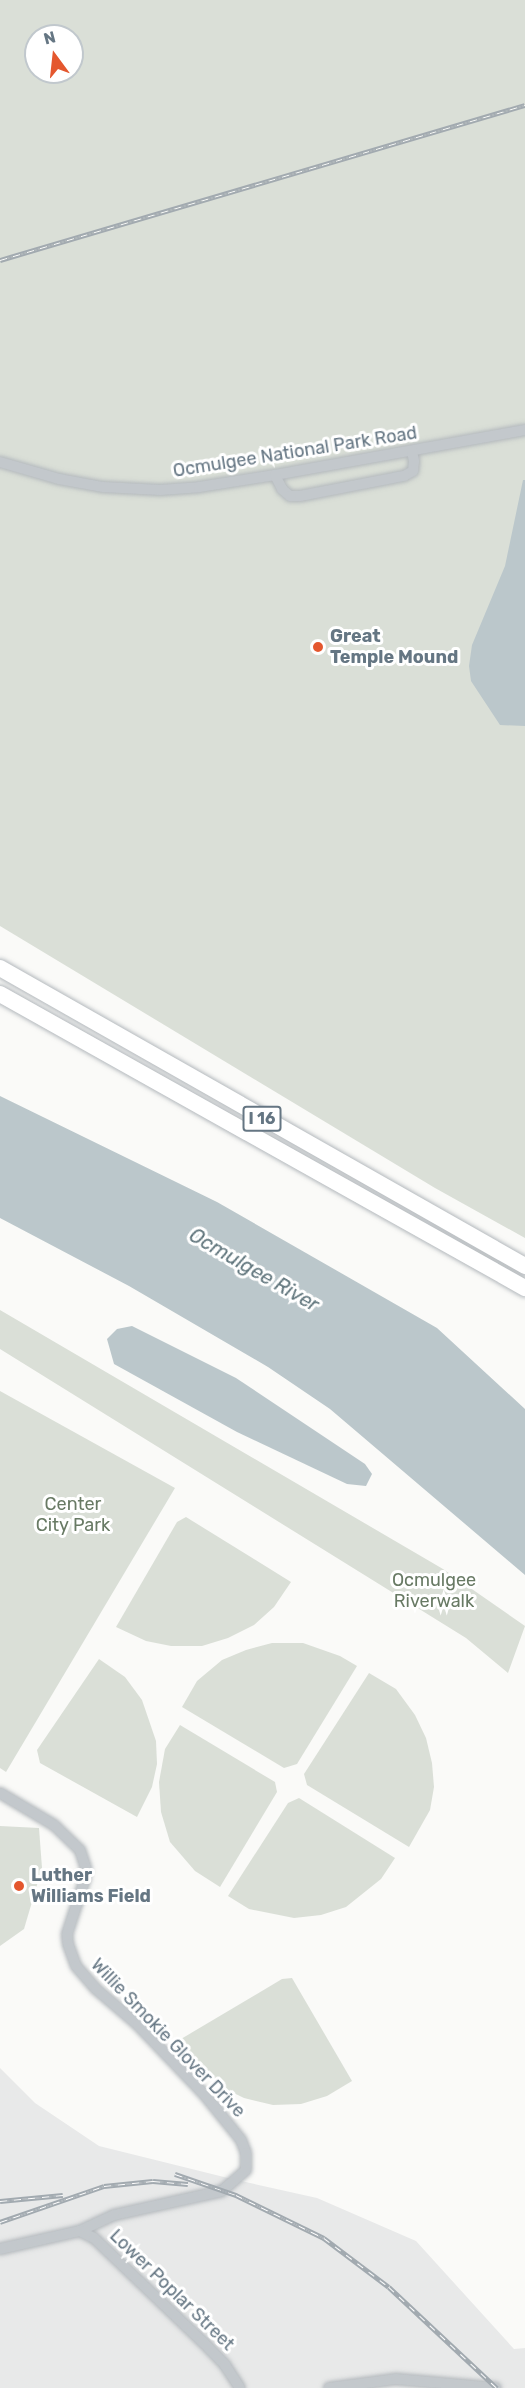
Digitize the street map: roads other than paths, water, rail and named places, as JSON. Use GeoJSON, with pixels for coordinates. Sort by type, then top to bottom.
{"type":"FeatureCollection","features":[{"type":"Feature","properties":{"kind":"highway","name":"I 16"},"geometry":{"type":"LineString","coordinates":[[0,968],[271,1124],[525,1266]]}},
{"type":"Feature","properties":{"kind":"highway","name":"I 16"},"geometry":{"type":"LineString","coordinates":[[0,994],[525,1288]]}},
{"type":"Feature","properties":{"kind":"street","name":"Ocmulgee National Park Road"},"geometry":{"type":"LineString","coordinates":[[0,462],[59,479],[138,489],[199,487],[525,430]]}},
{"type":"Feature","properties":{"kind":"street"},"geometry":{"type":"LineString","coordinates":[[275,475],[282,489],[290,496],[300,495],[404,476],[413,471],[412,451]]}},
{"type":"Feature","properties":{"kind":"street","name":"Willie Smokie Glover Drive"},"geometry":{"type":"LineString","coordinates":[[0,1793],[54,1826],[80,1850],[86,1868],[85,1878],[67,1934],[76,1966],[96,1989],[138,2025],[204,2094],[241,2140],[246,2152],[246,2170],[222,2191],[114,2215],[80,2232]]}},
{"type":"Feature","properties":{"kind":"street","name":"Lower Poplar Street"},"geometry":{"type":"LineString","coordinates":[[0,2250],[80,2232],[101,2245],[203,2342],[225,2366],[240,2388]]}},
{"type":"Feature","properties":{"kind":"street"},"geometry":{"type":"LineString","coordinates":[[329,2388],[389,2379],[496,2388]]}},
{"type":"Feature","properties":{"kind":"water"},"geometry":{"type":"Polygon","coordinates":[[[523,480],[525,480],[525,726],[500,725],[471,681],[469,666],[472,645],[505,566],[523,480]]]}},
{"type":"Feature","properties":{"kind":"water","name":"Ocmulgee River"},"geometry":{"type":"Polygon","coordinates":[[[0,1096],[217,1202],[437,1328],[525,1409],[525,1575],[330,1409],[268,1367],[129,1286],[0,1218],[0,1096]]]}},
{"type":"Feature","properties":{"kind":"water"},"geometry":{"type":"Polygon","coordinates":[[[132,1326],[236,1378],[365,1464],[372,1474],[366,1486],[347,1484],[237,1432],[114,1364],[107,1339],[117,1329],[132,1326]]]}},
{"type":"Feature","properties":{"kind":"railway"},"geometry":{"type":"LineString","coordinates":[[0,260],[525,105]]}},
{"type":"Feature","properties":{"kind":"railway"},"geometry":{"type":"LineString","coordinates":[[175,2174],[236,2195],[324,2238],[389,2287],[497,2388]]}},
{"type":"Feature","properties":{"kind":"railway"},"geometry":{"type":"LineString","coordinates":[[0,2222],[104,2186],[153,2181],[188,2184]]}},
{"type":"Feature","properties":{"kind":"railway"},"geometry":{"type":"LineString","coordinates":[[0,2201],[63,2195]]}},
{"type":"Feature","properties":{"kind":"place","name":"Great Temple Mound"},"geometry":{"type":"Point","coordinates":[318,647]}},
{"type":"Feature","properties":{"kind":"place","name":"Luther Williams Field"},"geometry":{"type":"Point","coordinates":[19,1886]}},
{"type":"Feature","properties":{"kind":"park label","name":"Center City Park"},"geometry":{"type":"Point","coordinates":[73,1516]}},
{"type":"Feature","properties":{"kind":"park label","name":"Ocmulgee Riverwalk"},"geometry":{"type":"Point","coordinates":[434,1591]}}]}
